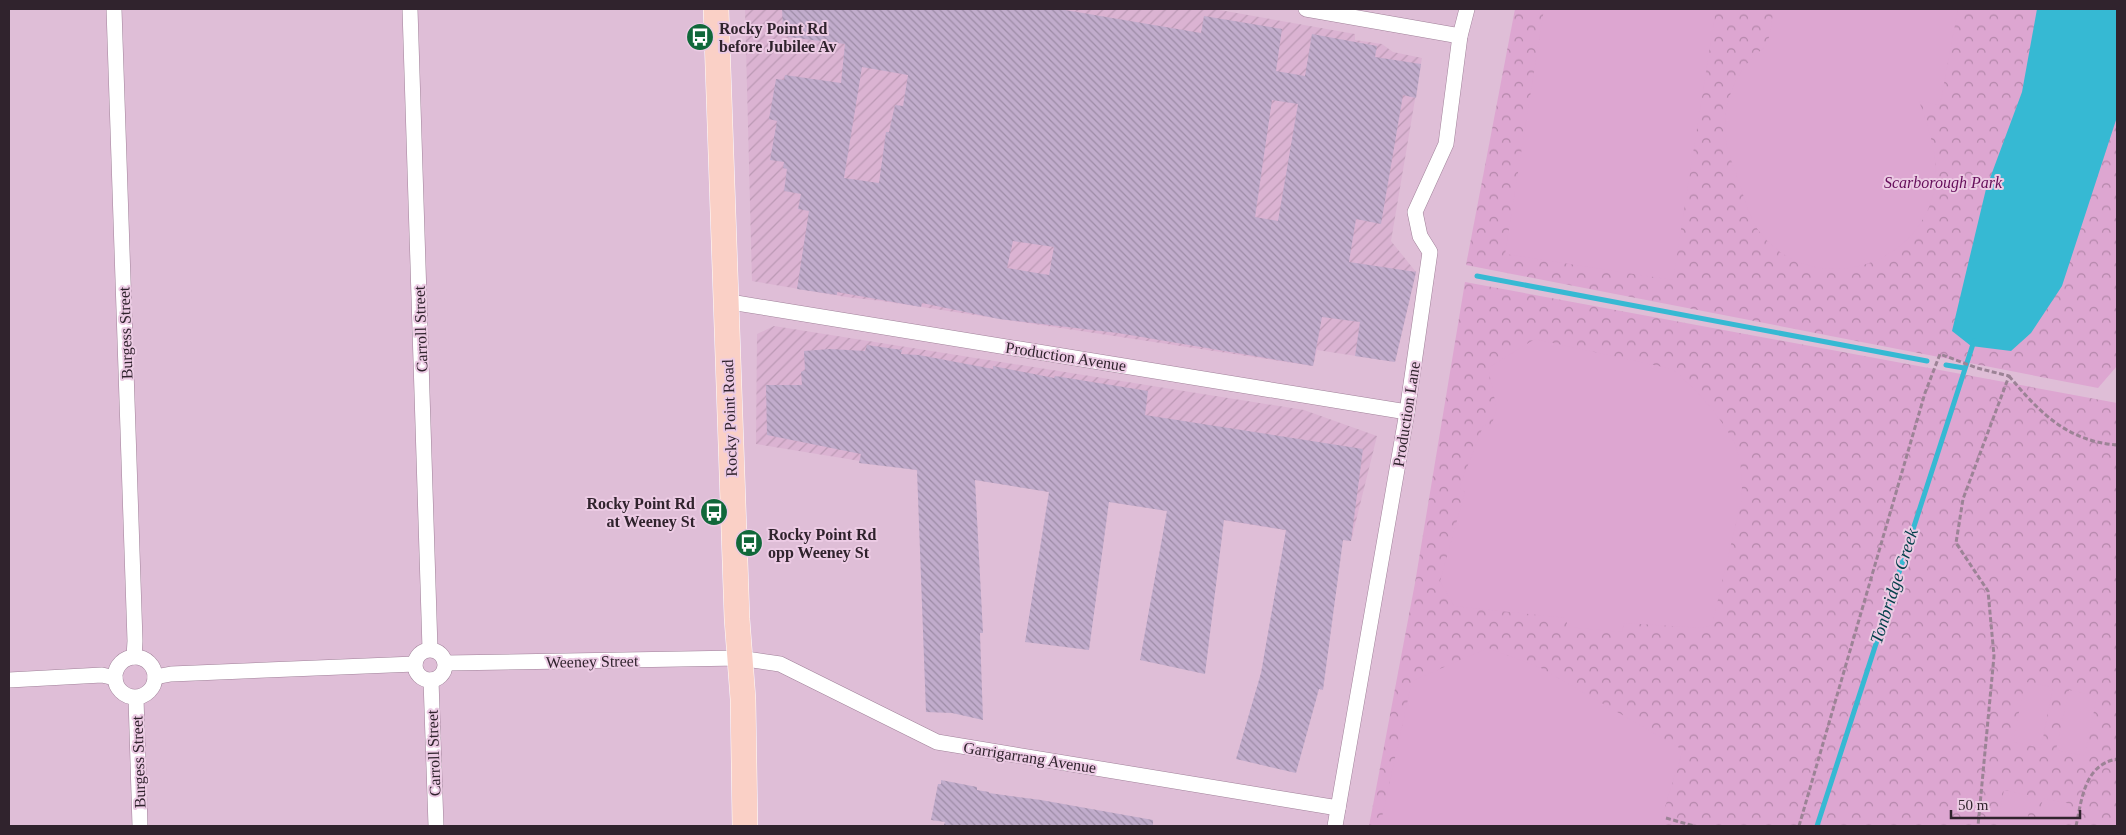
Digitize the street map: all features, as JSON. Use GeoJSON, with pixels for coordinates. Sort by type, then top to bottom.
{"type":"FeatureCollection","features":[{"type":"Feature","properties":{"kind":"main road","name":"Rocky Point Road"},"geometry":{"type":"LineString","coordinates":[[716,9],[724,301],[739,658],[743,699],[745,826]]}},
{"type":"Feature","properties":{"kind":"street","name":"Burgess Street"},"geometry":{"type":"LineString","coordinates":[[114,9],[134,657]]}},
{"type":"Feature","properties":{"kind":"street","name":"Carroll Street"},"geometry":{"type":"LineString","coordinates":[[410,9],[430,649]]}},
{"type":"Feature","properties":{"kind":"street"},"geometry":{"type":"LineString","coordinates":[[1306,9],[1460,36]]}},
{"type":"Feature","properties":{"kind":"street","name":"Production Lane"},"geometry":{"type":"LineString","coordinates":[[1334,826],[1407,412],[1430,252],[1420,236],[1415,212],[1446,144],[1460,36],[1467,9]]}},
{"type":"Feature","properties":{"kind":"street","name":"Production Avenue"},"geometry":{"type":"LineString","coordinates":[[724,301],[1407,412]]}},
{"type":"Feature","properties":{"kind":"street"},"geometry":{"type":"LineString","coordinates":[[430,649],[441,653],[446,663],[442,675],[431,680],[419,676],[415,664],[419,654],[430,649]]}},
{"type":"Feature","properties":{"kind":"street"},"geometry":{"type":"LineString","coordinates":[[134,657],[141,658],[151,665],[155,677],[152,689],[148,693],[136,698],[119,690],[114,678],[122,661],[134,657]]}},
{"type":"Feature","properties":{"kind":"street","name":"Weeney Street"},"geometry":{"type":"LineString","coordinates":[[446,663],[739,658]]}},
{"type":"Feature","properties":{"kind":"street","name":"Garrigarrang Avenue"},"geometry":{"type":"LineString","coordinates":[[739,658],[780,664],[937,742],[1338,808]]}},
{"type":"Feature","properties":{"kind":"street"},"geometry":{"type":"LineString","coordinates":[[155,677],[171,674],[415,664]]}},
{"type":"Feature","properties":{"kind":"street"},"geometry":{"type":"LineString","coordinates":[[9,680],[102,675],[114,678]]}},
{"type":"Feature","properties":{"kind":"street","name":"Carroll Street"},"geometry":{"type":"LineString","coordinates":[[431,680],[436,826]]}},
{"type":"Feature","properties":{"kind":"street","name":"Burgess Street"},"geometry":{"type":"LineString","coordinates":[[136,698],[140,826]]}},
{"type":"Feature","properties":{"kind":"path"},"geometry":{"type":"LineString","coordinates":[[1799,826],[1925,394],[1940,354],[1977,368],[2009,376],[2034,404],[2052,420],[2076,436],[2100,444],[2117,445]]}},
{"type":"Feature","properties":{"kind":"path"},"geometry":{"type":"LineString","coordinates":[[1978,826],[1994,656],[1988,591],[1956,543],[1963,498],[2009,376]]}},
{"type":"Feature","properties":{"kind":"path"},"geometry":{"type":"LineString","coordinates":[[2076,826],[2087,780],[2098,768],[2109,761],[2117,759]]}},
{"type":"Feature","properties":{"kind":"path"},"geometry":{"type":"LineString","coordinates":[[1666,818],[1694,826]]}},
{"type":"Feature","properties":{"kind":"shaded area"},"geometry":{"type":"Polygon","coordinates":[[[745,9],[1214,9],[1355,34],[1355,40],[1382,44],[1393,52],[1422,58],[1391,241],[1416,272],[1395,362],[1317,350],[1313,366],[846,297],[752,281],[745,9]]]}},
{"type":"Feature","properties":{"kind":"shaded area"},"geometry":{"type":"Polygon","coordinates":[[[774,326],[1304,410],[1377,436],[1351,541],[756,444],[757,334],[774,326]]]}},
{"type":"Feature","properties":{"kind":"green space","name":"Scarborough Park"},"geometry":{"type":"Polygon","coordinates":[[[1515,9],[2117,9],[2117,366],[2098,388],[1466,265],[1515,9]]]}},
{"type":"Feature","properties":{"kind":"green space"},"geometry":{"type":"Polygon","coordinates":[[[1544,9],[1716,9],[1673,280],[1505,254],[1544,9]]]}},
{"type":"Feature","properties":{"kind":"green space"},"geometry":{"type":"Polygon","coordinates":[[[1774,9],[1958,9],[1940,105],[1919,101],[1930,132],[1936,165],[1935,186],[1925,215],[1909,238],[1886,255],[1860,266],[1833,269],[1805,264],[1780,252],[1755,225],[1730,156],[1725,134],[1725,117],[1729,99],[1740,73],[1754,56],[1766,46],[1774,9]]]}},
{"type":"Feature","properties":{"kind":"green space"},"geometry":{"type":"Polygon","coordinates":[[[1465,282],[2117,403],[2117,826],[1369,826],[1415,583],[1465,282]]]}},
{"type":"Feature","properties":{"kind":"green space"},"geometry":{"type":"Polygon","coordinates":[[[1535,339],[1672,369],[1707,403],[1723,424],[1735,444],[1739,457],[1742,498],[1712,625],[1704,628],[1624,623],[1622,632],[1567,627],[1567,618],[1454,606],[1440,581],[1465,492],[1459,488],[1484,424],[1490,428],[1497,410],[1488,368],[1535,339]]]}},
{"type":"Feature","properties":{"kind":"green space"},"geometry":{"type":"Polygon","coordinates":[[[1488,648],[1541,668],[1683,750],[1659,826],[1380,826],[1412,681],[1488,648]]]}},
{"type":"Feature","properties":{"kind":"green space"},"geometry":{"type":"Polygon","coordinates":[[[2025,682],[2053,687],[2041,748],[2013,742],[2025,682]]]}},
{"type":"Feature","properties":{"kind":"green space"},"geometry":{"type":"Polygon","coordinates":[[[2069,690],[2097,696],[2085,756],[2056,750],[2069,690]]]}},
{"type":"Feature","properties":{"kind":"green space"},"geometry":{"type":"Polygon","coordinates":[[[2004,790],[2032,796],[2026,826],[1997,826],[2004,790]]]}},
{"type":"Feature","properties":{"kind":"green space"},"geometry":{"type":"Polygon","coordinates":[[[2043,798],[2071,804],[2066,826],[2037,826],[2043,798]]]}},
{"type":"Feature","properties":{"kind":"water"},"geometry":{"type":"Polygon","coordinates":[[[2037,9],[2117,9],[2117,117],[2062,286],[2031,333],[2011,351],[1971,346],[1952,331],[1986,189],[2022,92],[2037,9]]]}},
{"type":"Feature","properties":{"kind":"building"},"geometry":{"type":"Polygon","coordinates":[[[782,9],[1059,9],[1201,33],[1204,16],[1282,29],[1276,71],[1305,76],[1312,34],[1377,46],[1375,57],[1421,64],[1416,98],[1403,95],[1381,224],[1356,219],[1349,262],[1416,272],[1395,362],[1355,356],[1360,322],[1322,317],[1313,366],[1118,333],[999,319],[922,303],[921,307],[837,292],[837,295],[797,289],[809,211],[798,209],[801,194],[784,191],[787,169],[783,168],[784,162],[770,160],[777,121],[769,119],[776,79],[784,80],[785,75],[841,83],[845,44],[788,37],[789,31],[783,30],[782,9]],[[862,67],[844,178],[879,183],[886,132],[889,132],[895,105],[903,106],[908,75],[862,67]],[[1272,100],[1255,217],[1278,221],[1298,104],[1272,100]],[[1013,241],[1007,268],[1049,275],[1054,247],[1013,241]]]}},
{"type":"Feature","properties":{"kind":"building"},"geometry":{"type":"Polygon","coordinates":[[[867,345],[902,350],[901,354],[919,355],[993,369],[993,366],[1054,378],[1055,376],[1148,391],[1145,415],[1363,449],[1351,541],[1343,540],[1323,690],[1319,689],[1296,773],[1236,759],[1261,673],[1286,530],[1224,520],[1205,674],[1140,660],[1167,511],[1109,502],[1089,650],[1025,642],[1049,492],[975,480],[983,633],[980,633],[983,720],[952,713],[926,712],[917,470],[859,463],[861,454],[767,435],[766,385],[802,385],[801,372],[805,370],[804,351],[830,349],[865,351],[867,345]]]}},
{"type":"Feature","properties":{"kind":"building"},"geometry":{"type":"Polygon","coordinates":[[[941,780],[977,787],[977,790],[989,793],[1041,800],[1153,820],[1153,826],[948,826],[944,825],[945,822],[931,820],[938,784],[941,784],[941,780]]]}},
{"type":"Feature","properties":{"kind":"waterway"},"geometry":{"type":"LineString","coordinates":[[1477,276],[1927,361]]}},
{"type":"Feature","properties":{"kind":"waterway","name":"Tonbridge Creek"},"geometry":{"type":"LineString","coordinates":[[1817,826],[1974,341]]}},
{"type":"Feature","properties":{"kind":"waterway"},"geometry":{"type":"LineString","coordinates":[[1946,365],[1964,368]]}},
{"type":"Feature","properties":{"kind":"place","name":"Rocky Point Rd before Jubilee Av"},"geometry":{"type":"Point","coordinates":[700,37]}},
{"type":"Feature","properties":{"kind":"place","name":"Rocky Point Rd at Weeney St"},"geometry":{"type":"Point","coordinates":[714,512]}},
{"type":"Feature","properties":{"kind":"place","name":"Rocky Point Rd opp Weeney St"},"geometry":{"type":"Point","coordinates":[749,543]}}]}
